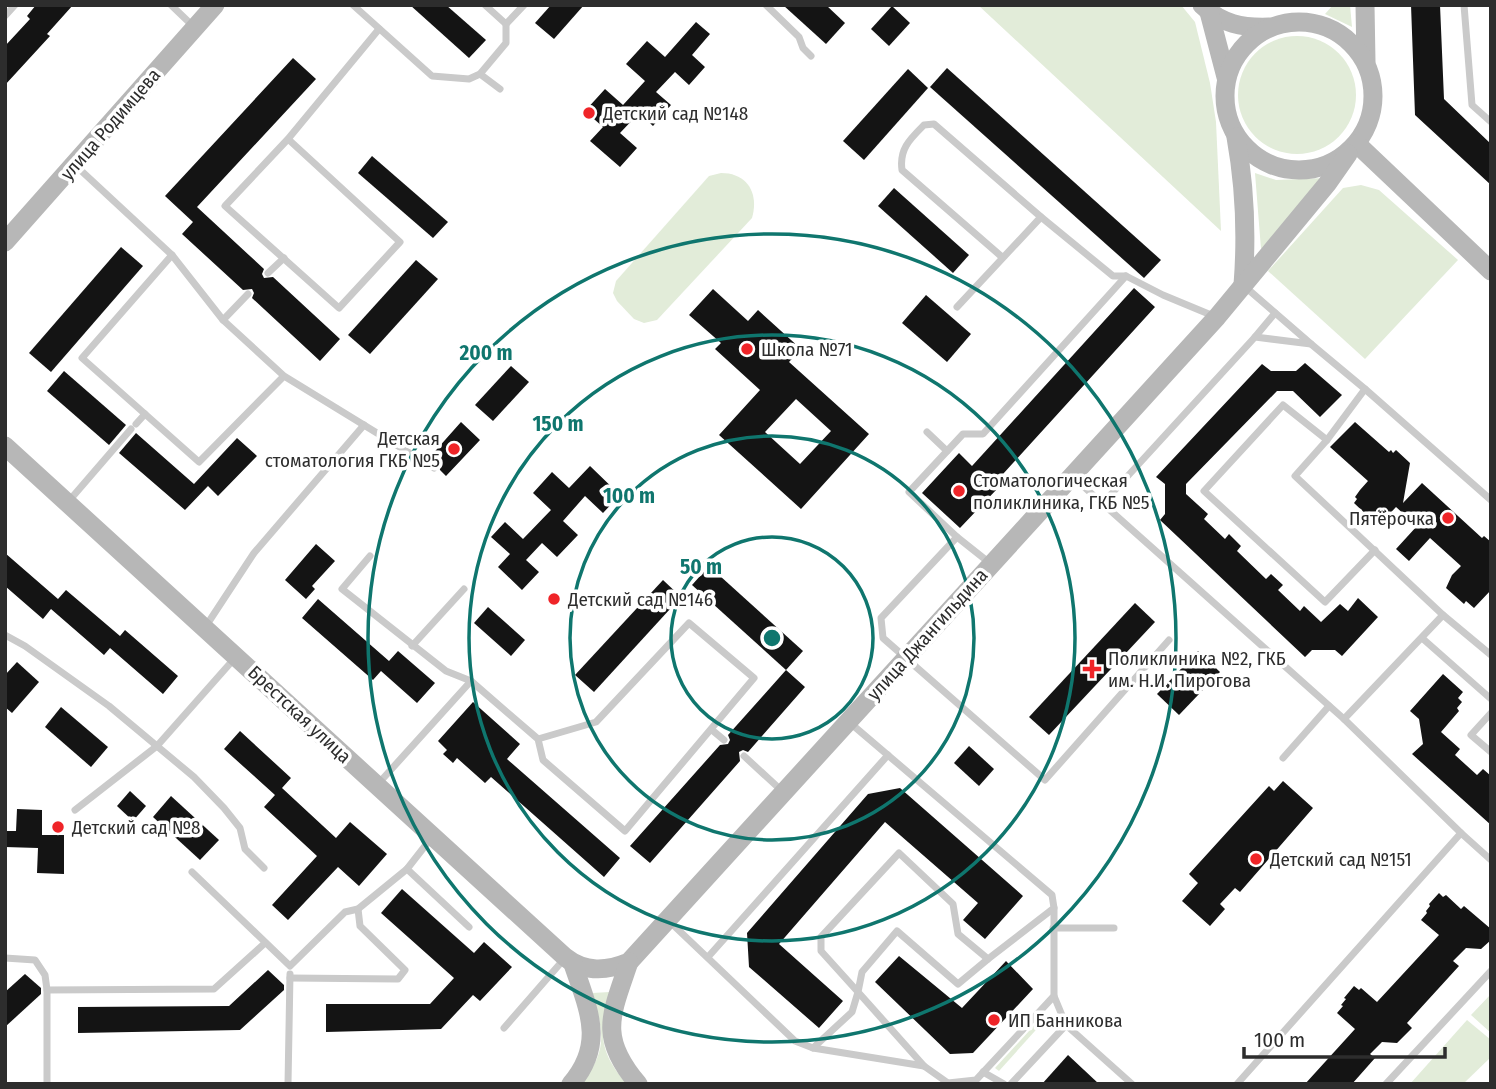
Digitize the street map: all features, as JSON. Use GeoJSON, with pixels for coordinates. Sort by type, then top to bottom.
{"type":"FeatureCollection","features":[{"type":"Feature","properties":{"kind":"main road","name":"улица Родимцева"},"geometry":{"type":"LineString","coordinates":[[5,242],[215,5]]}},
{"type":"Feature","properties":{"kind":"main road"},"geometry":{"type":"LineString","coordinates":[[1303,21],[1318,5]]}},
{"type":"Feature","properties":{"kind":"main road"},"geometry":{"type":"LineString","coordinates":[[1236,137],[1258,159],[1288,170],[1320,168],[1352,149],[1371,118],[1374,90],[1366,62],[1365,5]]}},
{"type":"Feature","properties":{"kind":"main road"},"geometry":{"type":"LineString","coordinates":[[1205,9],[1232,24],[1248,28],[1303,21],[1328,27],[1350,41],[1366,62]]}},
{"type":"Feature","properties":{"kind":"main road"},"geometry":{"type":"LineString","coordinates":[[1205,9],[1226,77]]}},
{"type":"Feature","properties":{"kind":"main road"},"geometry":{"type":"LineString","coordinates":[[1243,285],[1246,227],[1236,137],[1227,118],[1224,97],[1226,77],[1236,56],[1251,38],[1270,27]]}},
{"type":"Feature","properties":{"kind":"main road"},"geometry":{"type":"LineString","coordinates":[[1352,149],[1491,271]]}},
{"type":"Feature","properties":{"kind":"main road","name":"улица Джангильдина"},"geometry":{"type":"LineString","coordinates":[[629,962],[1217,317],[1327,184],[1352,149]]}},
{"type":"Feature","properties":{"kind":"main road","name":"Брестская улица"},"geometry":{"type":"LineString","coordinates":[[5,446],[569,961]]}},
{"type":"Feature","properties":{"kind":"main road"},"geometry":{"type":"LineString","coordinates":[[569,961],[601,969],[629,962]]}},
{"type":"Feature","properties":{"kind":"main road"},"geometry":{"type":"LineString","coordinates":[[569,961],[591,1023],[592,1040],[587,1058],[571,1084]]}},
{"type":"Feature","properties":{"kind":"main road"},"geometry":{"type":"LineString","coordinates":[[629,962],[616,1000],[610,1032],[621,1064],[638,1084]]}},
{"type":"Feature","properties":{"kind":"lane"},"geometry":{"type":"LineString","coordinates":[[5,16],[15,5]]}},
{"type":"Feature","properties":{"kind":"lane"},"geometry":{"type":"LineString","coordinates":[[171,5],[195,27]]}},
{"type":"Feature","properties":{"kind":"lane"},"geometry":{"type":"LineString","coordinates":[[353,5],[432,76],[469,79],[480,74],[506,43],[506,24],[524,5]]}},
{"type":"Feature","properties":{"kind":"lane"},"geometry":{"type":"LineString","coordinates":[[485,5],[506,24]]}},
{"type":"Feature","properties":{"kind":"lane"},"geometry":{"type":"LineString","coordinates":[[766,5],[799,37],[803,48],[811,56]]}},
{"type":"Feature","properties":{"kind":"lane"},"geometry":{"type":"LineString","coordinates":[[1464,5],[1472,105],[1491,122]]}},
{"type":"Feature","properties":{"kind":"lane"},"geometry":{"type":"LineString","coordinates":[[288,139],[400,242],[339,308],[225,206],[288,139],[379,29]]}},
{"type":"Feature","properties":{"kind":"lane"},"geometry":{"type":"LineString","coordinates":[[480,74],[500,89]]}},
{"type":"Feature","properties":{"kind":"lane"},"geometry":{"type":"LineString","coordinates":[[1002,257],[902,170],[904,146],[924,125],[934,124],[1113,276],[1126,276],[1163,295],[1217,317]]}},
{"type":"Feature","properties":{"kind":"lane"},"geometry":{"type":"LineString","coordinates":[[75,164],[172,255],[223,320],[284,376],[434,468]]}},
{"type":"Feature","properties":{"kind":"lane"},"geometry":{"type":"LineString","coordinates":[[957,307],[1041,217]]}},
{"type":"Feature","properties":{"kind":"lane"},"geometry":{"type":"LineString","coordinates":[[172,255],[82,358],[199,462],[284,376]]}},
{"type":"Feature","properties":{"kind":"lane"},"geometry":{"type":"LineString","coordinates":[[268,273],[284,258]]}},
{"type":"Feature","properties":{"kind":"lane"},"geometry":{"type":"LineString","coordinates":[[991,564],[957,537],[909,492],[963,434],[983,434],[1126,276]]}},
{"type":"Feature","properties":{"kind":"lane"},"geometry":{"type":"LineString","coordinates":[[1243,285],[1491,500]]}},
{"type":"Feature","properties":{"kind":"lane"},"geometry":{"type":"LineString","coordinates":[[223,320],[248,294]]}},
{"type":"Feature","properties":{"kind":"lane"},"geometry":{"type":"LineString","coordinates":[[1102,503],[1275,313]]}},
{"type":"Feature","properties":{"kind":"lane"},"geometry":{"type":"LineString","coordinates":[[1255,337],[1311,344]]}},
{"type":"Feature","properties":{"kind":"lane"},"geometry":{"type":"LineString","coordinates":[[1365,389],[1296,476],[1443,615],[1491,655]]}},
{"type":"Feature","properties":{"kind":"lane"},"geometry":{"type":"LineString","coordinates":[[1327,440],[1283,405],[1204,491],[1325,601],[1375,550]]}},
{"type":"Feature","properties":{"kind":"lane"},"geometry":{"type":"LineString","coordinates":[[68,502],[145,414]]}},
{"type":"Feature","properties":{"kind":"lane"},"geometry":{"type":"LineString","coordinates":[[205,627],[254,554],[363,425]]}},
{"type":"Feature","properties":{"kind":"lane"},"geometry":{"type":"LineString","coordinates":[[927,432],[947,452]]}},
{"type":"Feature","properties":{"kind":"lane"},"geometry":{"type":"LineString","coordinates":[[1071,476],[1344,719],[1491,860]]}},
{"type":"Feature","properties":{"kind":"lane"},"geometry":{"type":"LineString","coordinates":[[957,537],[881,618],[883,638],[1045,780],[1169,640]]}},
{"type":"Feature","properties":{"kind":"lane"},"geometry":{"type":"LineString","coordinates":[[370,556],[342,589],[446,671],[471,681],[538,739],[543,760],[625,831],[754,678],[689,623],[596,722],[538,739]]}},
{"type":"Feature","properties":{"kind":"lane"},"geometry":{"type":"LineString","coordinates":[[412,646],[464,589]]}},
{"type":"Feature","properties":{"kind":"lane"},"geometry":{"type":"LineString","coordinates":[[1344,719],[1443,615]]}},
{"type":"Feature","properties":{"kind":"lane"},"geometry":{"type":"LineString","coordinates":[[5,635],[25,646],[109,706],[194,777],[240,828],[245,849],[264,868]]}},
{"type":"Feature","properties":{"kind":"lane"},"geometry":{"type":"LineString","coordinates":[[1422,638],[1491,699]]}},
{"type":"Feature","properties":{"kind":"lane"},"geometry":{"type":"LineString","coordinates":[[75,810],[157,747],[237,656]]}},
{"type":"Feature","properties":{"kind":"lane"},"geometry":{"type":"LineString","coordinates":[[377,786],[471,681]]}},
{"type":"Feature","properties":{"kind":"lane"},"geometry":{"type":"LineString","coordinates":[[1283,758],[1329,706]]}},
{"type":"Feature","properties":{"kind":"lane"},"geometry":{"type":"LineString","coordinates":[[1491,713],[1471,735],[1491,752]]}},
{"type":"Feature","properties":{"kind":"lane"},"geometry":{"type":"LineString","coordinates":[[848,721],[1052,895],[1054,996],[1066,1025],[1132,1084]]}},
{"type":"Feature","properties":{"kind":"lane"},"geometry":{"type":"LineString","coordinates":[[712,730],[724,740]]}},
{"type":"Feature","properties":{"kind":"lane"},"geometry":{"type":"LineString","coordinates":[[708,957],[888,755]]}},
{"type":"Feature","properties":{"kind":"lane"},"geometry":{"type":"LineString","coordinates":[[744,756],[784,793]]}},
{"type":"Feature","properties":{"kind":"lane"},"geometry":{"type":"LineString","coordinates":[[1237,1084],[1461,833]]}},
{"type":"Feature","properties":{"kind":"lane"},"geometry":{"type":"LineString","coordinates":[[288,1084],[290,966],[345,912],[358,909],[407,869],[432,836]]}},
{"type":"Feature","properties":{"kind":"lane"},"geometry":{"type":"LineString","coordinates":[[988,959],[958,934],[953,904],[899,853],[821,937],[821,951],[924,1066],[948,1083],[976,1080],[1054,996]]}},
{"type":"Feature","properties":{"kind":"lane"},"geometry":{"type":"LineString","coordinates":[[407,869],[469,927]]}},
{"type":"Feature","properties":{"kind":"lane"},"geometry":{"type":"LineString","coordinates":[[192,872],[290,966]]}},
{"type":"Feature","properties":{"kind":"lane"},"geometry":{"type":"LineString","coordinates":[[813,1048],[852,1012],[862,972],[897,931],[958,984],[1054,908]]}},
{"type":"Feature","properties":{"kind":"lane"},"geometry":{"type":"LineString","coordinates":[[290,978],[397,979],[405,970],[360,926],[358,909]]}},
{"type":"Feature","properties":{"kind":"lane"},"geometry":{"type":"LineString","coordinates":[[667,919],[795,1041],[813,1048],[924,1066]]}},
{"type":"Feature","properties":{"kind":"lane"},"geometry":{"type":"LineString","coordinates":[[1053,928],[1114,929]]}},
{"type":"Feature","properties":{"kind":"lane"},"geometry":{"type":"LineString","coordinates":[[47,990],[214,989],[265,943]]}},
{"type":"Feature","properties":{"kind":"lane"},"geometry":{"type":"LineString","coordinates":[[5,958],[35,960],[46,975],[47,1084]]}},
{"type":"Feature","properties":{"kind":"lane"},"geometry":{"type":"LineString","coordinates":[[504,1028],[569,961]]}},
{"type":"Feature","properties":{"kind":"lane"},"geometry":{"type":"LineString","coordinates":[[1386,1084],[1491,971]]}},
{"type":"Feature","properties":{"kind":"lane"},"geometry":{"type":"LineString","coordinates":[[1011,1084],[1066,1025]]}},
{"type":"Feature","properties":{"kind":"lane"},"geometry":{"type":"LineString","coordinates":[[983,1072],[1004,1084]]}},
{"type":"Feature","properties":{"kind":"green space"},"geometry":{"type":"Polygon","coordinates":[[[978,5],[1181,5],[1195,22],[1210,83],[1216,122],[1221,231],[978,5]]]}},
{"type":"Feature","properties":{"kind":"green space"},"geometry":{"type":"Polygon","coordinates":[[[1333,5],[1350,5],[1352,27],[1325,14],[1333,5]]]}},
{"type":"Feature","properties":{"kind":"green space"},"geometry":{"type":"Polygon","coordinates":[[[1297,36],[1319,41],[1339,53],[1351,73],[1356,95],[1351,117],[1339,137],[1319,149],[1297,154],[1275,149],[1255,137],[1243,117],[1238,95],[1243,73],[1255,53],[1275,41],[1297,36]]]}},
{"type":"Feature","properties":{"kind":"green space"},"geometry":{"type":"Polygon","coordinates":[[[721,173],[738,177],[749,186],[754,201],[752,218],[657,320],[644,323],[634,319],[613,293],[616,281],[709,176],[721,173]]]}},
{"type":"Feature","properties":{"kind":"green space"},"geometry":{"type":"Polygon","coordinates":[[[1255,173],[1276,180],[1325,178],[1261,249],[1255,173]]]}},
{"type":"Feature","properties":{"kind":"green space"},"geometry":{"type":"Polygon","coordinates":[[[1361,185],[1379,190],[1458,260],[1365,359],[1268,271],[1343,188],[1361,185]]]}},
{"type":"Feature","properties":{"kind":"green space"},"geometry":{"type":"Polygon","coordinates":[[[610,992],[604,1019],[604,1041],[611,1061],[627,1084],[581,1084],[600,1051],[601,1030],[592,993],[610,992]]]}},
{"type":"Feature","properties":{"kind":"green space"},"geometry":{"type":"Polygon","coordinates":[[[1491,994],[1491,1033],[1471,1015],[1491,994]]]}},
{"type":"Feature","properties":{"kind":"green space"},"geometry":{"type":"Polygon","coordinates":[[[1041,1018],[1044,1021],[999,1071],[995,1068],[1041,1018]]]}},
{"type":"Feature","properties":{"kind":"green space"},"geometry":{"type":"Polygon","coordinates":[[[1467,1020],[1491,1040],[1491,1057],[1463,1084],[1410,1084],[1467,1020]]]}},
{"type":"Feature","properties":{"kind":"building"},"geometry":{"type":"Polygon","coordinates":[[[36,5],[73,5],[47,34],[50,36],[5,85],[5,46],[30,19],[27,16],[36,5]]]}},
{"type":"Feature","properties":{"kind":"building"},"geometry":{"type":"Polygon","coordinates":[[[410,5],[446,5],[486,40],[469,58],[410,5]]]}},
{"type":"Feature","properties":{"kind":"building"},"geometry":{"type":"Polygon","coordinates":[[[551,5],[584,5],[554,39],[535,23],[551,5]]]}},
{"type":"Feature","properties":{"kind":"building"},"geometry":{"type":"Polygon","coordinates":[[[783,5],[826,5],[845,23],[826,44],[783,5]]]}},
{"type":"Feature","properties":{"kind":"building"},"geometry":{"type":"Polygon","coordinates":[[[1411,5],[1440,5],[1444,99],[1491,144],[1491,185],[1415,115],[1411,5]]]}},
{"type":"Feature","properties":{"kind":"building"},"geometry":{"type":"Polygon","coordinates":[[[892,6],[910,23],[889,46],[871,29],[892,6]]]}},
{"type":"Feature","properties":{"kind":"building"},"geometry":{"type":"Polygon","coordinates":[[[696,22],[710,34],[692,55],[705,67],[689,85],[675,72],[656,92],[671,105],[653,126],[639,113],[620,133],[637,148],[620,167],[590,141],[603,127],[585,111],[605,89],[623,105],[645,81],[626,64],[647,41],[665,57],[696,22]]]}},
{"type":"Feature","properties":{"kind":"building"},"geometry":{"type":"Polygon","coordinates":[[[293,58],[316,79],[197,207],[264,269],[264,278],[273,277],[340,339],[320,361],[252,298],[252,289],[243,290],[182,234],[193,222],[165,196],[293,58]]]}},
{"type":"Feature","properties":{"kind":"building"},"geometry":{"type":"Polygon","coordinates":[[[947,68],[1161,260],[1144,278],[930,87],[947,68]]]}},
{"type":"Feature","properties":{"kind":"building"},"geometry":{"type":"Polygon","coordinates":[[[908,69],[928,88],[864,160],[843,141],[908,69]]]}},
{"type":"Feature","properties":{"kind":"building"},"geometry":{"type":"Polygon","coordinates":[[[372,156],[448,222],[433,238],[358,173],[372,156]]]}},
{"type":"Feature","properties":{"kind":"building"},"geometry":{"type":"Polygon","coordinates":[[[894,188],[969,255],[953,273],[878,206],[894,188]]]}},
{"type":"Feature","properties":{"kind":"building"},"geometry":{"type":"Polygon","coordinates":[[[121,247],[143,266],[51,372],[29,353],[121,247]]]}},
{"type":"Feature","properties":{"kind":"building"},"geometry":{"type":"Polygon","coordinates":[[[416,260],[438,279],[370,354],[348,335],[416,260]]]}},
{"type":"Feature","properties":{"kind":"building"},"geometry":{"type":"Polygon","coordinates":[[[1134,288],[1155,307],[993,485],[997,489],[960,528],[922,493],[959,453],[972,466],[1134,288]]]}},
{"type":"Feature","properties":{"kind":"building"},"geometry":{"type":"Polygon","coordinates":[[[713,289],[748,321],[758,310],[801,349],[789,362],[869,434],[801,509],[719,435],[760,390],[715,349],[721,343],[689,315],[713,289]],[[796,399],[765,432],[800,464],[831,431],[796,399]]]}},
{"type":"Feature","properties":{"kind":"building"},"geometry":{"type":"Polygon","coordinates":[[[926,295],[971,334],[947,362],[902,323],[926,295]]]}},
{"type":"Feature","properties":{"kind":"building"},"geometry":{"type":"Polygon","coordinates":[[[1305,363],[1342,395],[1320,417],[1293,391],[1277,391],[1186,484],[1186,494],[1208,514],[1204,519],[1225,539],[1229,534],[1241,546],[1237,551],[1266,579],[1271,574],[1283,585],[1278,590],[1300,611],[1304,606],[1321,622],[1340,604],[1348,611],[1358,598],[1378,617],[1342,656],[1335,650],[1312,650],[1305,657],[1160,520],[1165,514],[1165,484],[1156,477],[1262,364],[1271,371],[1296,371],[1305,363]]]}},
{"type":"Feature","properties":{"kind":"building"},"geometry":{"type":"Polygon","coordinates":[[[511,366],[529,382],[493,421],[475,405],[511,366]]]}},
{"type":"Feature","properties":{"kind":"building"},"geometry":{"type":"Polygon","coordinates":[[[64,371],[126,425],[109,445],[47,391],[64,371]]]}},
{"type":"Feature","properties":{"kind":"building","name":"Детская стоматология ГКБ №5"},"geometry":{"type":"Polygon","coordinates":[[[461,422],[480,440],[446,476],[439,465],[429,458],[461,422]]]}},
{"type":"Feature","properties":{"kind":"building"},"geometry":{"type":"Polygon","coordinates":[[[1355,422],[1389,452],[1396,450],[1410,463],[1403,503],[1422,483],[1482,538],[1484,536],[1491,542],[1491,590],[1474,608],[1466,601],[1464,604],[1446,588],[1452,575],[1461,566],[1430,538],[1409,561],[1396,549],[1417,526],[1396,507],[1381,523],[1374,516],[1371,519],[1354,503],[1357,499],[1355,497],[1368,481],[1330,447],[1355,422]]]}},
{"type":"Feature","properties":{"kind":"building"},"geometry":{"type":"Polygon","coordinates":[[[136,433],[194,484],[237,438],[257,456],[218,496],[208,486],[185,510],[119,453],[136,433]]]}},
{"type":"Feature","properties":{"kind":"building"},"geometry":{"type":"Polygon","coordinates":[[[590,466],[620,495],[603,513],[585,496],[563,521],[578,535],[557,557],[542,543],[526,560],[539,572],[522,590],[498,567],[510,554],[491,537],[505,522],[523,539],[551,510],[533,493],[552,472],[569,488],[590,466]]]}},
{"type":"Feature","properties":{"kind":"building"},"geometry":{"type":"Polygon","coordinates":[[[316,544],[335,561],[312,586],[315,589],[306,599],[285,580],[316,544]]]}},
{"type":"Feature","properties":{"kind":"building"},"geometry":{"type":"Polygon","coordinates":[[[5,553],[58,599],[66,590],[120,636],[125,630],[178,676],[163,694],[110,648],[104,655],[51,609],[43,619],[5,586],[5,553]]]}},
{"type":"Feature","properties":{"kind":"building"},"geometry":{"type":"Polygon","coordinates":[[[709,566],[803,651],[786,670],[692,585],[709,566]]]}},
{"type":"Feature","properties":{"kind":"building"},"geometry":{"type":"Polygon","coordinates":[[[663,580],[681,597],[594,692],[575,675],[663,580]]]}},
{"type":"Feature","properties":{"kind":"building"},"geometry":{"type":"Polygon","coordinates":[[[318,599],[389,661],[398,651],[435,683],[417,703],[381,671],[373,680],[302,618],[318,599]]]}},
{"type":"Feature","properties":{"kind":"building","name":"Поликлиника №2, ГКБ им. Н.И. Пирогова"},"geometry":{"type":"Polygon","coordinates":[[[1135,603],[1155,622],[1049,735],[1029,717],[1135,603]]]}},
{"type":"Feature","properties":{"kind":"building"},"geometry":{"type":"Polygon","coordinates":[[[488,607],[525,640],[511,656],[474,623],[488,607]]]}},
{"type":"Feature","properties":{"kind":"building"},"geometry":{"type":"Polygon","coordinates":[[[1198,651],[1220,672],[1179,715],[1157,694],[1198,651]]]}},
{"type":"Feature","properties":{"kind":"building"},"geometry":{"type":"Polygon","coordinates":[[[17,662],[39,682],[12,713],[5,707],[5,675],[17,662]]]}},
{"type":"Feature","properties":{"kind":"building"},"geometry":{"type":"Polygon","coordinates":[[[786,670],[805,687],[748,752],[739,752],[740,761],[650,863],[630,846],[720,745],[728,744],[728,735],[786,670]]]}},
{"type":"Feature","properties":{"kind":"building"},"geometry":{"type":"Polygon","coordinates":[[[1443,674],[1463,692],[1458,698],[1462,702],[1457,708],[1459,711],[1441,732],[1460,749],[1455,755],[1477,775],[1483,769],[1491,776],[1491,825],[1412,754],[1423,744],[1419,719],[1410,711],[1443,674]]]}},
{"type":"Feature","properties":{"kind":"building"},"geometry":{"type":"Polygon","coordinates":[[[473,702],[520,744],[507,759],[620,858],[604,877],[491,777],[485,783],[457,758],[453,763],[443,754],[447,750],[438,741],[473,702]]]}},
{"type":"Feature","properties":{"kind":"building"},"geometry":{"type":"Polygon","coordinates":[[[61,707],[108,747],[91,767],[45,727],[61,707]]]}},
{"type":"Feature","properties":{"kind":"building"},"geometry":{"type":"Polygon","coordinates":[[[240,731],[291,778],[282,788],[336,838],[350,822],[387,854],[359,886],[338,867],[288,920],[272,905],[317,856],[264,807],[275,795],[224,749],[240,731]]]}},
{"type":"Feature","properties":{"kind":"building"},"geometry":{"type":"Polygon","coordinates":[[[969,746],[994,769],[979,786],[954,763],[969,746]]]}},
{"type":"Feature","properties":{"kind":"building"},"geometry":{"type":"Polygon","coordinates":[[[1283,781],[1313,808],[1240,892],[1235,888],[1220,904],[1225,909],[1210,926],[1182,901],[1198,883],[1189,874],[1269,786],[1274,791],[1283,781]]]}},
{"type":"Feature","properties":{"kind":"building"},"geometry":{"type":"Polygon","coordinates":[[[900,788],[1023,896],[985,939],[963,920],[978,903],[885,822],[779,944],[843,1001],[819,1028],[749,967],[747,933],[868,794],[900,788]]]}},
{"type":"Feature","properties":{"kind":"building"},"geometry":{"type":"Polygon","coordinates":[[[130,791],[146,806],[133,821],[117,806],[130,791]]]}},
{"type":"Feature","properties":{"kind":"building"},"geometry":{"type":"Polygon","coordinates":[[[171,796],[219,840],[200,860],[153,817],[171,796]]]}},
{"type":"Feature","properties":{"kind":"building"},"geometry":{"type":"Polygon","coordinates":[[[17,809],[42,810],[42,835],[64,835],[64,874],[37,873],[38,848],[5,847],[5,831],[16,831],[17,809]]]}},
{"type":"Feature","properties":{"kind":"building"},"geometry":{"type":"Polygon","coordinates":[[[402,889],[474,953],[484,942],[512,967],[480,1001],[473,995],[441,1029],[326,1032],[326,1004],[430,1004],[454,978],[381,913],[402,889]]]}},
{"type":"Feature","properties":{"kind":"building"},"geometry":{"type":"Polygon","coordinates":[[[1439,893],[1443,897],[1446,895],[1461,909],[1464,906],[1491,929],[1491,940],[1481,949],[1466,948],[1453,961],[1459,966],[1407,1023],[1412,1028],[1397,1043],[1382,1042],[1370,1054],[1375,1058],[1352,1084],[1305,1084],[1355,1029],[1337,1013],[1354,986],[1359,990],[1361,988],[1377,1002],[1439,935],[1421,920],[1427,913],[1429,904],[1439,893]]]}},
{"type":"Feature","properties":{"kind":"building"},"geometry":{"type":"Polygon","coordinates":[[[899,956],[962,1008],[1006,961],[1033,989],[973,1053],[950,1054],[875,982],[899,956]]]}},
{"type":"Feature","properties":{"kind":"building"},"geometry":{"type":"Polygon","coordinates":[[[268,970],[284,985],[284,990],[240,1030],[78,1033],[78,1007],[229,1006],[268,970]]]}},
{"type":"Feature","properties":{"kind":"building"},"geometry":{"type":"Polygon","coordinates":[[[25,974],[41,988],[41,994],[5,1027],[5,992],[25,974]]]}},
{"type":"Feature","properties":{"kind":"building"},"geometry":{"type":"Polygon","coordinates":[[[1068,1055],[1099,1084],[1042,1084],[1068,1055]]]}},
{"type":"Feature","properties":{"kind":"place","name":"Детский сад №148"},"geometry":{"type":"Point","coordinates":[589,113]}},
{"type":"Feature","properties":{"kind":"place","name":"Школа №71"},"geometry":{"type":"Point","coordinates":[747,349]}},
{"type":"Feature","properties":{"kind":"place","name":"Детская стоматология ГКБ №5"},"geometry":{"type":"Point","coordinates":[454,449]}},
{"type":"Feature","properties":{"kind":"place","name":"Стоматологическая поликлиника, ГКБ №5"},"geometry":{"type":"Point","coordinates":[959,491]}},
{"type":"Feature","properties":{"kind":"place","name":"Пятёрочка"},"geometry":{"type":"Point","coordinates":[1448,518]}},
{"type":"Feature","properties":{"kind":"place","name":"Детский сад №146"},"geometry":{"type":"Point","coordinates":[554,599]}},
{"type":"Feature","properties":{"kind":"place","name":"Поликлиника №2, ГКБ им. Н.И. Пирогова"},"geometry":{"type":"Point","coordinates":[1092,669]}},
{"type":"Feature","properties":{"kind":"place","name":"Детский сад №8"},"geometry":{"type":"Point","coordinates":[58,827]}},
{"type":"Feature","properties":{"kind":"place","name":"Детский сад №151"},"geometry":{"type":"Point","coordinates":[1256,859]}},
{"type":"Feature","properties":{"kind":"place","name":"ИП Банникова"},"geometry":{"type":"Point","coordinates":[994,1020]}}]}
